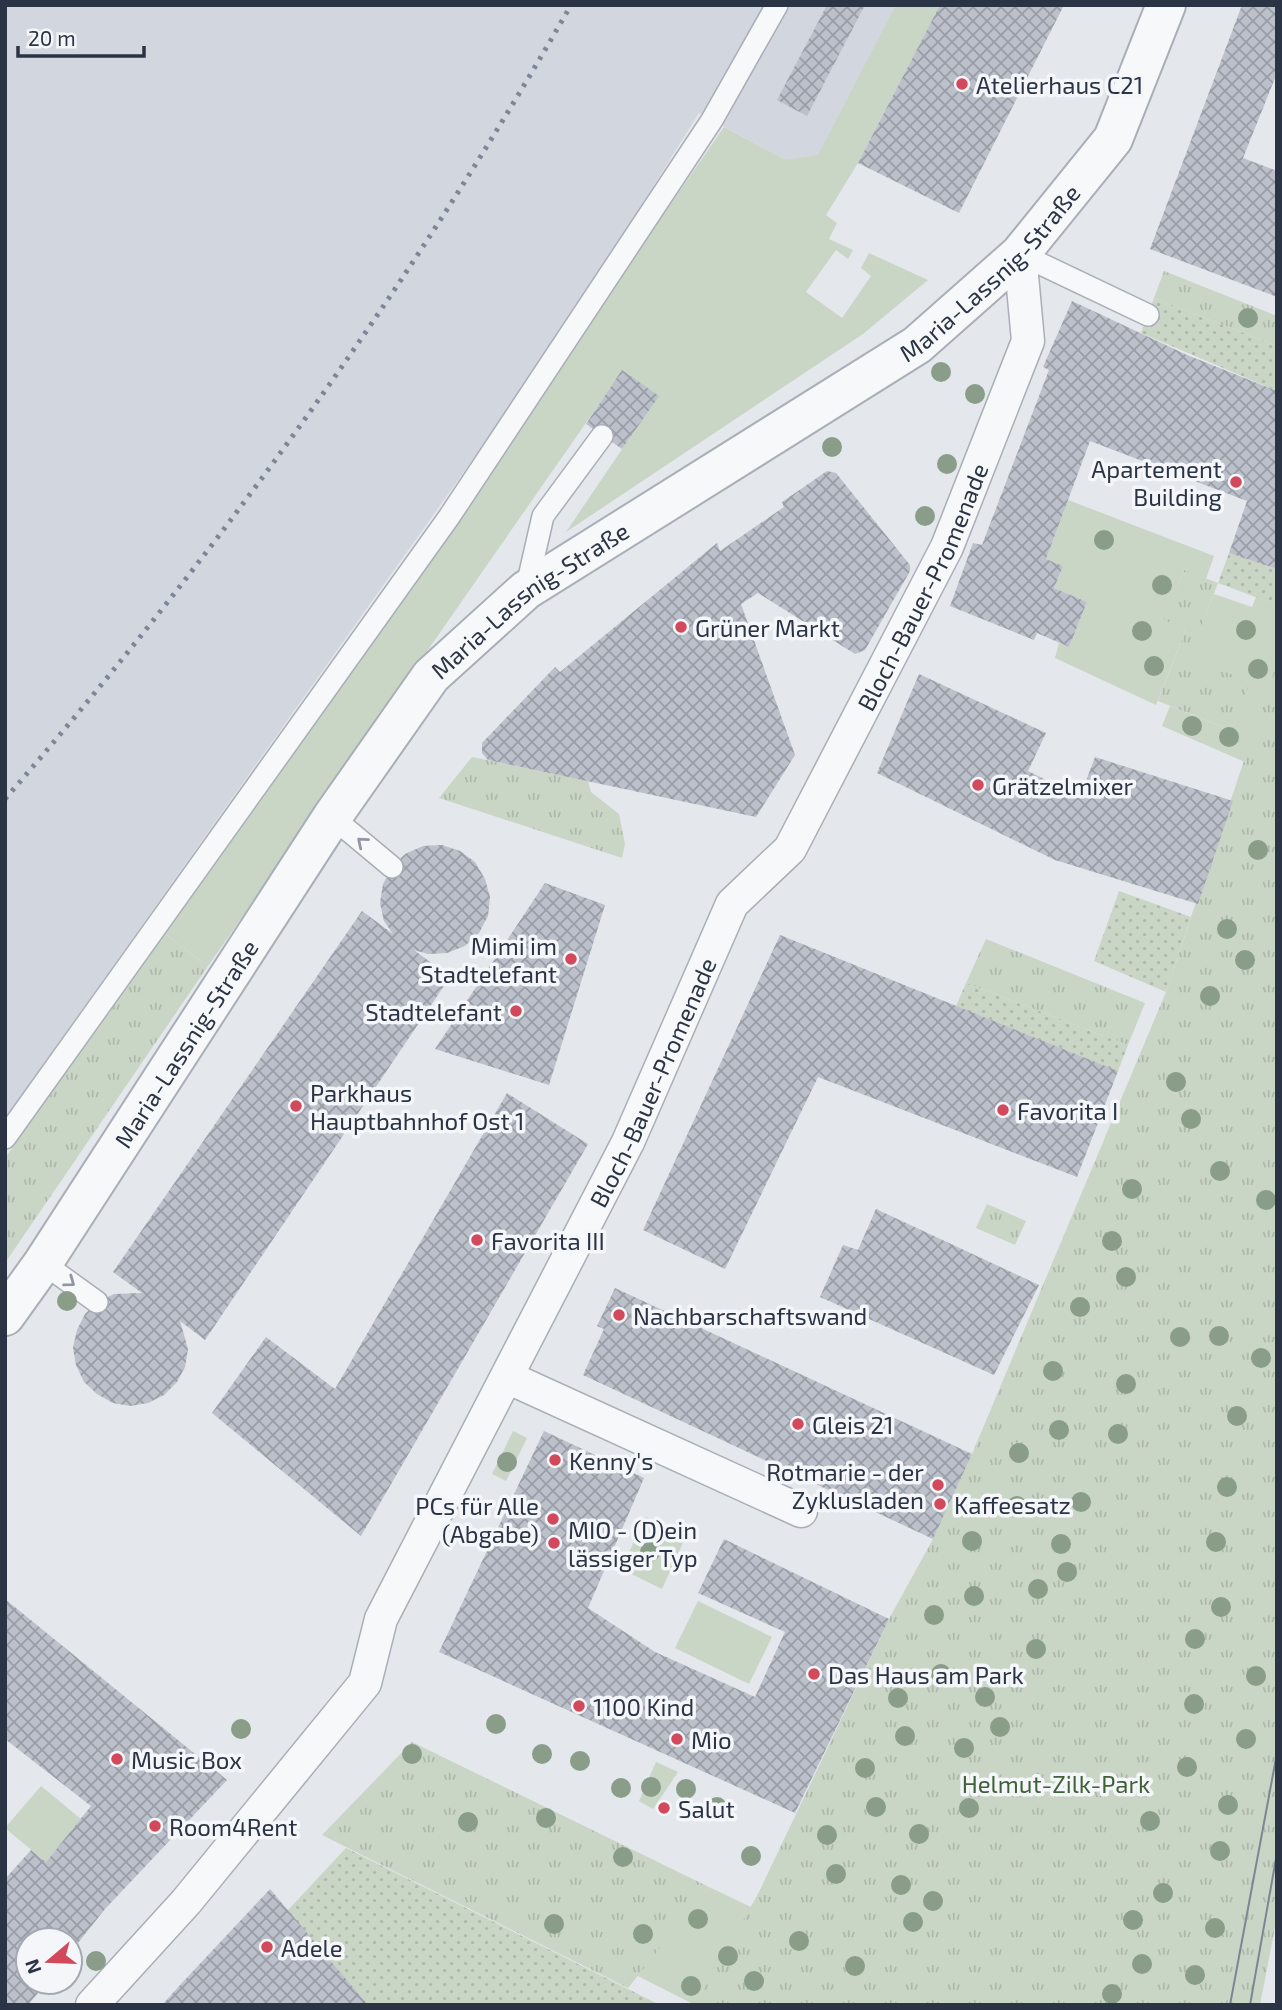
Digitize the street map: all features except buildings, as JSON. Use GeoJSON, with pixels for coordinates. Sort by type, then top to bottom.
{"type":"FeatureCollection","features":[{"type":"Feature","properties":{"kind":"street","name":"Maria-Lassnig-Straße"},"geometry":{"type":"LineString","coordinates":[[5,1316],[43,1263],[332,817],[431,676],[526,590],[917,345],[1020,254],[1113,139],[1166,5]]}},
{"type":"Feature","properties":{"kind":"street","name":"Bloch-Bauer-Promenade"},"geometry":{"type":"LineString","coordinates":[[92,2005],[186,1902],[365,1683],[381,1619],[628,1142],[733,904],[790,849],[947,547],[1028,341],[1020,254]]}},
{"type":"Feature","properties":{"kind":"street"},"geometry":{"type":"LineString","coordinates":[[506,1377],[801,1511]]}},
{"type":"Feature","properties":{"kind":"lane"},"geometry":{"type":"LineString","coordinates":[[5,1138],[449,517],[712,120],[777,5]]}},
{"type":"Feature","properties":{"kind":"lane"},"geometry":{"type":"LineString","coordinates":[[1020,254],[1148,315]]}},
{"type":"Feature","properties":{"kind":"lane"},"geometry":{"type":"LineString","coordinates":[[526,590],[543,516],[602,436]]}},
{"type":"Feature","properties":{"kind":"lane"},"geometry":{"type":"LineString","coordinates":[[332,817],[392,867]]}},
{"type":"Feature","properties":{"kind":"lane"},"geometry":{"type":"LineString","coordinates":[[43,1263],[97,1302]]}},
{"type":"Feature","properties":{"kind":"shaded area"},"geometry":{"type":"Polygon","coordinates":[[[5,5],[902,5],[817,177],[699,113],[609,257],[500,421],[5,1118],[5,5]]]}},
{"type":"Feature","properties":{"kind":"green space"},"geometry":{"type":"Polygon","coordinates":[[[896,5],[940,5],[858,163],[826,215],[837,223],[829,239],[853,250],[848,259],[836,250],[806,292],[842,318],[871,276],[861,268],[869,253],[928,280],[863,334],[566,532],[658,396],[622,371],[208,966],[165,934],[724,127],[786,160],[818,155],[896,5]]]}},
{"type":"Feature","properties":{"kind":"green space"},"geometry":{"type":"Polygon","coordinates":[[[1164,271],[1277,316],[1277,346],[1154,298],[1164,271]]]}},
{"type":"Feature","properties":{"kind":"green space"},"geometry":{"type":"Polygon","coordinates":[[[1154,298],[1277,346],[1277,391],[1141,333],[1154,298]]]}},
{"type":"Feature","properties":{"kind":"green space"},"geometry":{"type":"Polygon","coordinates":[[[1068,500],[1214,556],[1206,579],[1184,570],[1165,619],[1186,629],[1156,705],[1055,658],[1059,643],[1069,647],[1087,602],[1054,588],[1063,566],[1046,559],[1068,500]]]}},
{"type":"Feature","properties":{"kind":"green space"},"geometry":{"type":"Polygon","coordinates":[[[1229,553],[1277,569],[1277,605],[1218,583],[1229,553]]]}},
{"type":"Feature","properties":{"kind":"green space"},"geometry":{"type":"Polygon","coordinates":[[[1184,570],[1218,583],[1189,657],[1250,682],[1231,730],[1158,701],[1186,629],[1164,620],[1184,570]]]}},
{"type":"Feature","properties":{"kind":"green space"},"geometry":{"type":"Polygon","coordinates":[[[1214,594],[1252,607],[1256,597],[1277,605],[1277,948],[1191,917],[1245,762],[1162,726],[1170,706],[1231,730],[1249,682],[1188,657],[1214,594]]]}},
{"type":"Feature","properties":{"kind":"green space","name":"Helmut-Zilk-Park"},"geometry":{"type":"Polygon","coordinates":[[[1277,663],[1277,1917],[1260,2005],[695,2005],[758,1894],[889,1619],[933,1539],[972,1454],[1166,992],[1277,663]]]}},
{"type":"Feature","properties":{"kind":"green space"},"geometry":{"type":"Polygon","coordinates":[[[472,757],[588,781],[591,792],[619,814],[625,844],[622,858],[439,798],[472,757]]]}},
{"type":"Feature","properties":{"kind":"green space"},"geometry":{"type":"Polygon","coordinates":[[[1119,891],[1191,917],[1166,992],[1094,961],[1119,891]]]}},
{"type":"Feature","properties":{"kind":"green space"},"geometry":{"type":"Polygon","coordinates":[[[165,934],[208,966],[5,1263],[5,1158],[165,934]]]}},
{"type":"Feature","properties":{"kind":"green space"},"geometry":{"type":"Polygon","coordinates":[[[986,939],[1145,1003],[1128,1045],[966,983],[986,939]]]}},
{"type":"Feature","properties":{"kind":"green space"},"geometry":{"type":"Polygon","coordinates":[[[966,983],[1128,1045],[1118,1071],[956,1006],[966,983]]]}},
{"type":"Feature","properties":{"kind":"green space"},"geometry":{"type":"Polygon","coordinates":[[[987,1204],[1026,1221],[1015,1245],[976,1228],[987,1204]]]}},
{"type":"Feature","properties":{"kind":"green space"},"geometry":{"type":"Polygon","coordinates":[[[513,1431],[527,1438],[506,1481],[492,1474],[513,1431]]]}},
{"type":"Feature","properties":{"kind":"green space"},"geometry":{"type":"Polygon","coordinates":[[[646,1517],[686,1536],[662,1589],[621,1569],[646,1517]]]}},
{"type":"Feature","properties":{"kind":"green space"},"geometry":{"type":"Polygon","coordinates":[[[698,1601],[772,1637],[749,1684],[675,1648],[698,1601]]]}},
{"type":"Feature","properties":{"kind":"green space"},"geometry":{"type":"Polygon","coordinates":[[[412,1742],[709,1887],[628,1988],[322,1835],[412,1742]]]}},
{"type":"Feature","properties":{"kind":"green space"},"geometry":{"type":"Polygon","coordinates":[[[656,1762],[678,1772],[653,1809],[639,1801],[656,1762]]]}},
{"type":"Feature","properties":{"kind":"green space"},"geometry":{"type":"Polygon","coordinates":[[[41,1786],[81,1819],[46,1862],[5,1828],[41,1786]]]}},
{"type":"Feature","properties":{"kind":"green space"},"geometry":{"type":"Polygon","coordinates":[[[346,1848],[660,2005],[368,2005],[287,1911],[346,1848]]]}},
{"type":"Feature","properties":{"kind":"green space"},"geometry":{"type":"Polygon","coordinates":[[[709,1887],[774,1918],[725,2005],[695,2005],[636,1975],[709,1887]]]}},
{"type":"Feature","properties":{"kind":"tram line"},"geometry":{"type":"LineString","coordinates":[[1230,2005],[1277,1753]]}},
{"type":"Feature","properties":{"kind":"tram line"},"geometry":{"type":"LineString","coordinates":[[1250,2005],[1277,1853]]}},
{"type":"Feature","properties":{"kind":"railway"},"geometry":{"type":"LineString","coordinates":[[5,799],[160,612],[307,416],[445,213],[571,5]]}},
{"type":"Feature","properties":{"kind":"place","name":"Atelierhaus C21"},"geometry":{"type":"Point","coordinates":[962,84]}},
{"type":"Feature","properties":{"kind":"place","name":"Apartement Building"},"geometry":{"type":"Point","coordinates":[1236,482]}},
{"type":"Feature","properties":{"kind":"place","name":"Grüner Markt"},"geometry":{"type":"Point","coordinates":[681,627]}},
{"type":"Feature","properties":{"kind":"place","name":"Grätzelmixer"},"geometry":{"type":"Point","coordinates":[978,785]}},
{"type":"Feature","properties":{"kind":"place","name":"Mimi im Stadtelefant"},"geometry":{"type":"Point","coordinates":[571,959]}},
{"type":"Feature","properties":{"kind":"place","name":"Stadtelefant"},"geometry":{"type":"Point","coordinates":[516,1011]}},
{"type":"Feature","properties":{"kind":"place","name":"Parkhaus Hauptbahnhof Ost 1"},"geometry":{"type":"Point","coordinates":[296,1106]}},
{"type":"Feature","properties":{"kind":"place","name":"Favorita I"},"geometry":{"type":"Point","coordinates":[1003,1110]}},
{"type":"Feature","properties":{"kind":"place","name":"Favorita III"},"geometry":{"type":"Point","coordinates":[477,1240]}},
{"type":"Feature","properties":{"kind":"place","name":"Nachbarschaftswand"},"geometry":{"type":"Point","coordinates":[619,1315]}},
{"type":"Feature","properties":{"kind":"place","name":"Gleis 21"},"geometry":{"type":"Point","coordinates":[798,1424]}},
{"type":"Feature","properties":{"kind":"place","name":"Kenny's"},"geometry":{"type":"Point","coordinates":[555,1460]}},
{"type":"Feature","properties":{"kind":"place","name":"Rotmarie - der Zyklusladen"},"geometry":{"type":"Point","coordinates":[938,1485]}},
{"type":"Feature","properties":{"kind":"place","name":"Kaffeesatz"},"geometry":{"type":"Point","coordinates":[940,1504]}},
{"type":"Feature","properties":{"kind":"place","name":"PCs für Alle (Abgabe)"},"geometry":{"type":"Point","coordinates":[553,1519]}},
{"type":"Feature","properties":{"kind":"place","name":"MIO - (D)ein lässiger Typ"},"geometry":{"type":"Point","coordinates":[554,1543]}},
{"type":"Feature","properties":{"kind":"place","name":"Das Haus am Park"},"geometry":{"type":"Point","coordinates":[814,1674]}},
{"type":"Feature","properties":{"kind":"place","name":"1100 Kind"},"geometry":{"type":"Point","coordinates":[579,1706]}},
{"type":"Feature","properties":{"kind":"place","name":"Mio"},"geometry":{"type":"Point","coordinates":[677,1739]}},
{"type":"Feature","properties":{"kind":"place","name":"Music Box"},"geometry":{"type":"Point","coordinates":[117,1759]}},
{"type":"Feature","properties":{"kind":"place","name":"Salut"},"geometry":{"type":"Point","coordinates":[664,1808]}},
{"type":"Feature","properties":{"kind":"place","name":"Room4Rent"},"geometry":{"type":"Point","coordinates":[155,1826]}},
{"type":"Feature","properties":{"kind":"place","name":"Adele"},"geometry":{"type":"Point","coordinates":[267,1947]}}]}
